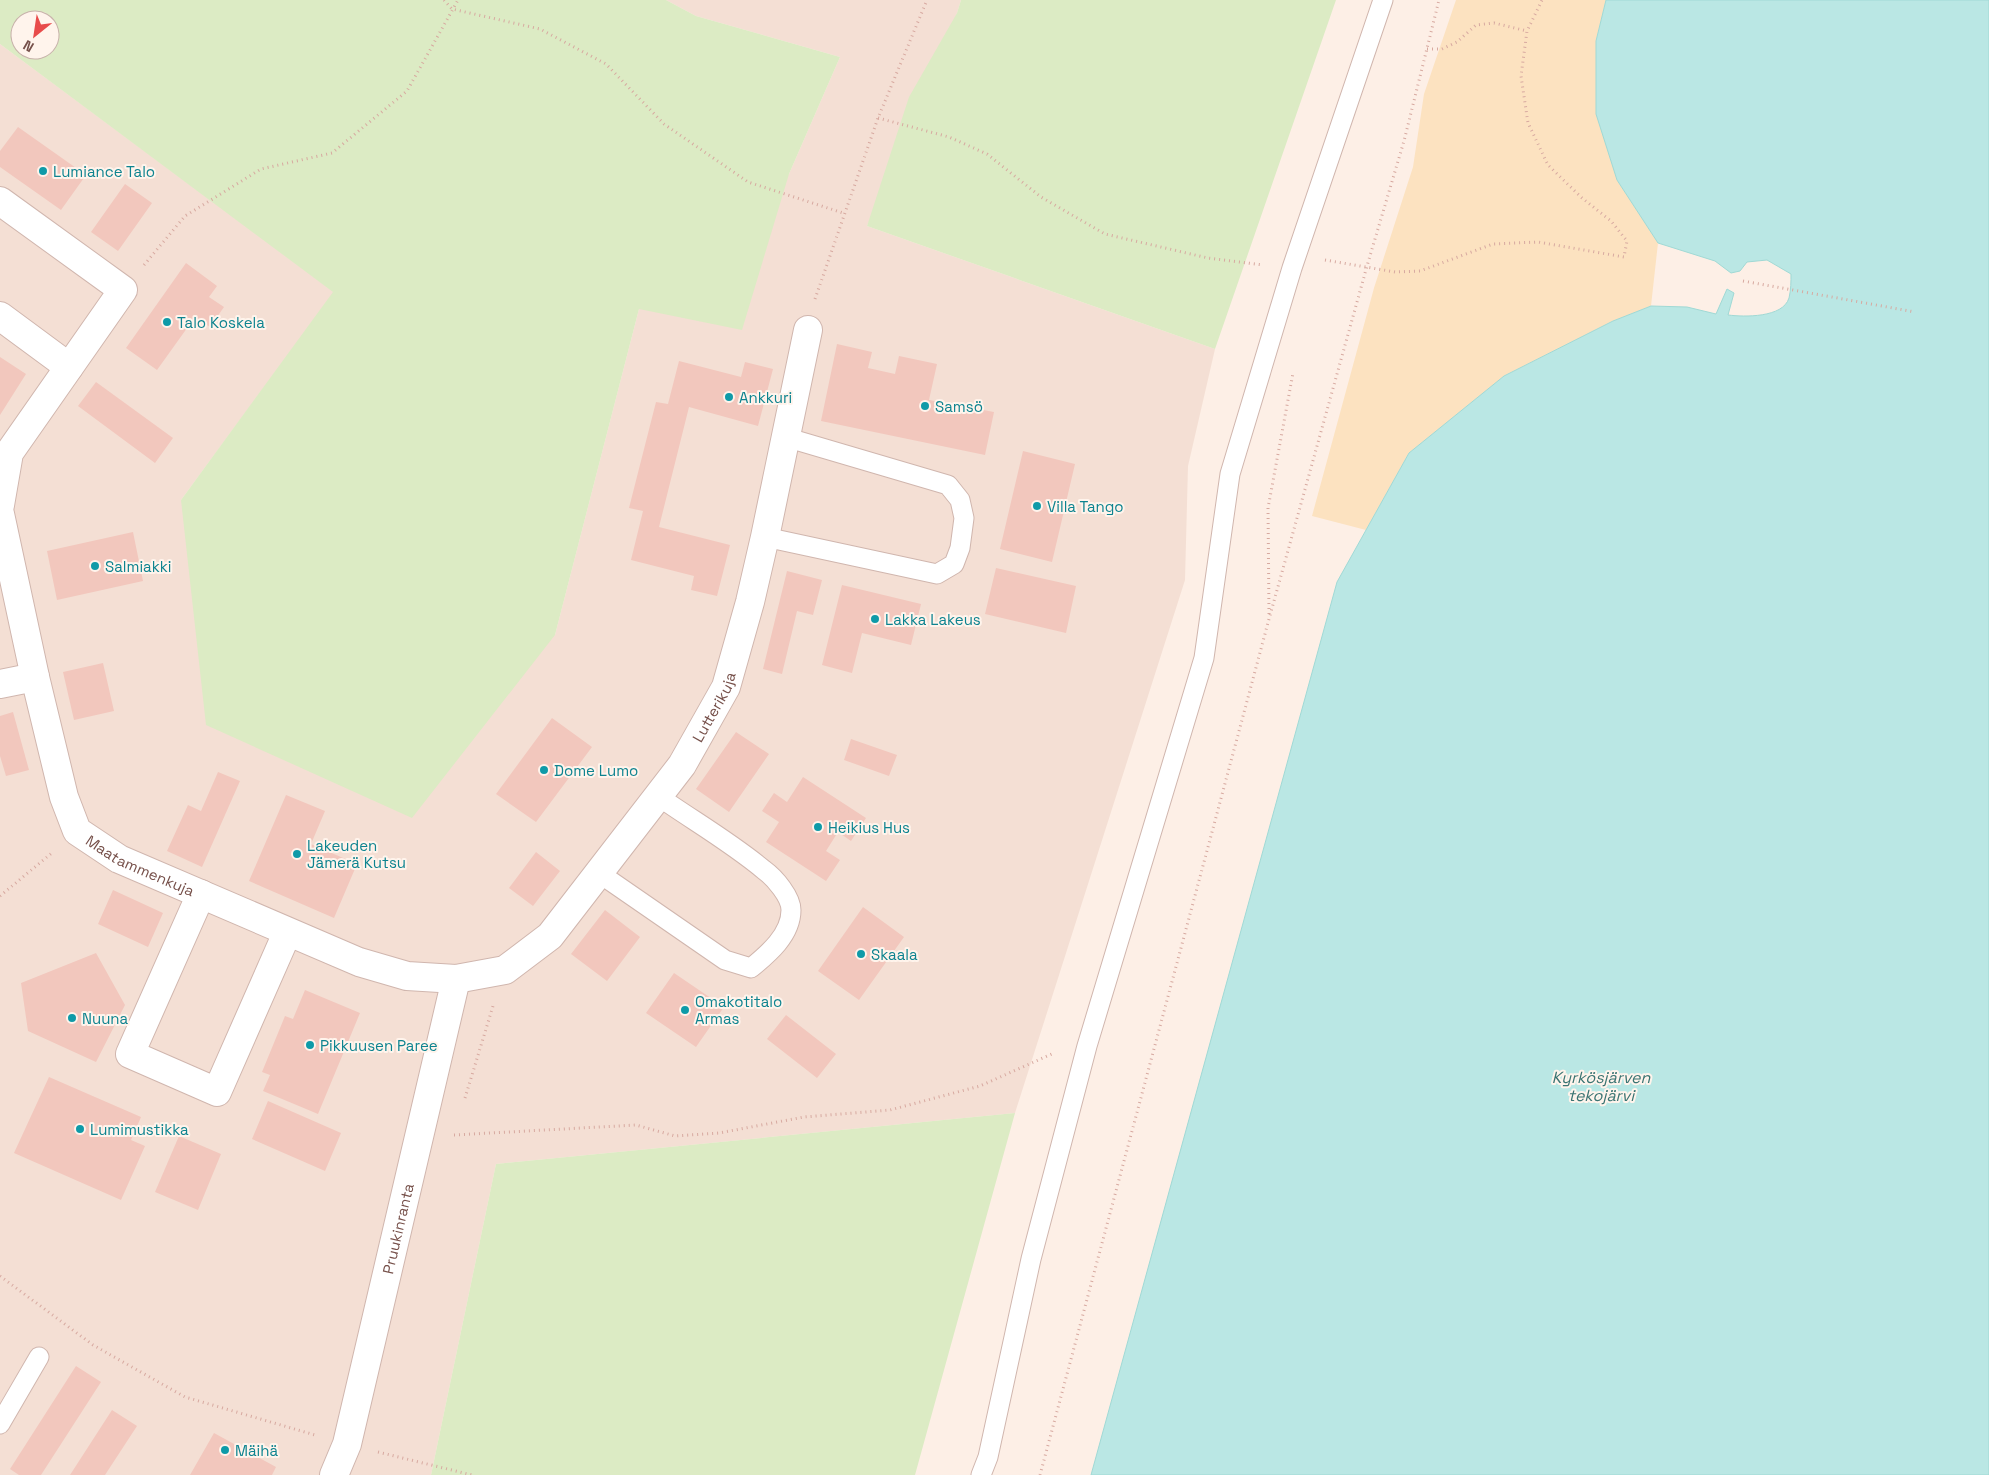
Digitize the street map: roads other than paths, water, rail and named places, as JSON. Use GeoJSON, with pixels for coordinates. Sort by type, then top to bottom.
{"type":"FeatureCollection","features":[{"type":"Feature","properties":{"kind":"street"},"geometry":{"type":"LineString","coordinates":[[0,201],[123,290],[9,453],[0,505]]}},
{"type":"Feature","properties":{"kind":"street"},"geometry":{"type":"LineString","coordinates":[[0,316],[69,367]]}},
{"type":"Feature","properties":{"kind":"street","name":"Lutterikuja"},"geometry":{"type":"LineString","coordinates":[[456,979],[504,970],[550,936],[682,765],[726,687],[750,602],[765,537],[808,330]]}},
{"type":"Feature","properties":{"kind":"street","name":"Maatammenkuja"},"geometry":{"type":"LineString","coordinates":[[0,514],[8,590],[35,677],[64,796],[77,831],[119,859],[358,962],[408,976],[456,979]]}},
{"type":"Feature","properties":{"kind":"street"},"geometry":{"type":"LineString","coordinates":[[0,684],[35,677]]}},
{"type":"Feature","properties":{"kind":"street"},"geometry":{"type":"LineString","coordinates":[[201,894],[130,1054],[217,1092],[287,933]]}},
{"type":"Feature","properties":{"kind":"street","name":"Pruukinranta"},"geometry":{"type":"LineString","coordinates":[[334,1475],[347,1444],[456,979]]}},
{"type":"Feature","properties":{"kind":"lane"},"geometry":{"type":"LineString","coordinates":[[982,1475],[988,1457],[1031,1259],[1087,1046],[1204,658],[1230,474],[1295,262],[1383,0]]}},
{"type":"Feature","properties":{"kind":"lane"},"geometry":{"type":"LineString","coordinates":[[765,537],[937,574],[954,564],[960,548],[964,518],[960,500],[948,485],[785,437]]}},
{"type":"Feature","properties":{"kind":"lane"},"geometry":{"type":"LineString","coordinates":[[599,873],[725,960],[751,968],[771,952],[785,932],[791,910],[783,889],[766,870],[658,796]]}},
{"type":"Feature","properties":{"kind":"lane"},"geometry":{"type":"LineString","coordinates":[[0,1424],[39,1357]]}},
{"type":"Feature","properties":{"kind":"water","name":"Kyrkösjärven tekojärvi"},"geometry":{"type":"Polygon","coordinates":[[[1606,0],[1989,0],[1989,1475],[1091,1475],[1337,582],[1409,453],[1504,376],[1613,321],[1651,306],[1687,307],[1716,314],[1727,289],[1734,293],[1728,315],[1753,316],[1771,313],[1785,305],[1789,298],[1791,274],[1767,260],[1747,262],[1740,271],[1731,273],[1715,261],[1658,243],[1617,180],[1596,114],[1596,41],[1606,0]]]}},
{"type":"Feature","properties":{"kind":"place","name":"Lumiance Talo"},"geometry":{"type":"Point","coordinates":[43,171]}},
{"type":"Feature","properties":{"kind":"place","name":"Talo Koskela"},"geometry":{"type":"Point","coordinates":[167,322]}},
{"type":"Feature","properties":{"kind":"place","name":"Ankkuri"},"geometry":{"type":"Point","coordinates":[729,397]}},
{"type":"Feature","properties":{"kind":"place","name":"Samsö"},"geometry":{"type":"Point","coordinates":[925,406]}},
{"type":"Feature","properties":{"kind":"place","name":"Villa Tango"},"geometry":{"type":"Point","coordinates":[1037,506]}},
{"type":"Feature","properties":{"kind":"place","name":"Salmiakki"},"geometry":{"type":"Point","coordinates":[95,566]}},
{"type":"Feature","properties":{"kind":"place","name":"Lakka Lakeus"},"geometry":{"type":"Point","coordinates":[875,619]}},
{"type":"Feature","properties":{"kind":"place","name":"Dome Lumo"},"geometry":{"type":"Point","coordinates":[544,770]}},
{"type":"Feature","properties":{"kind":"place","name":"Heikius Hus"},"geometry":{"type":"Point","coordinates":[818,827]}},
{"type":"Feature","properties":{"kind":"place","name":"Lakeuden Jämerä Kutsu"},"geometry":{"type":"Point","coordinates":[297,854]}},
{"type":"Feature","properties":{"kind":"place","name":"Skaala"},"geometry":{"type":"Point","coordinates":[861,954]}},
{"type":"Feature","properties":{"kind":"place","name":"Omakotitalo Armas"},"geometry":{"type":"Point","coordinates":[685,1010]}},
{"type":"Feature","properties":{"kind":"place","name":"Nuuna"},"geometry":{"type":"Point","coordinates":[72,1018]}},
{"type":"Feature","properties":{"kind":"place","name":"Pikkuusen Paree"},"geometry":{"type":"Point","coordinates":[310,1045]}},
{"type":"Feature","properties":{"kind":"place","name":"Lumimustikka"},"geometry":{"type":"Point","coordinates":[80,1129]}},
{"type":"Feature","properties":{"kind":"place","name":"Mäihä"},"geometry":{"type":"Point","coordinates":[225,1450]}}]}
